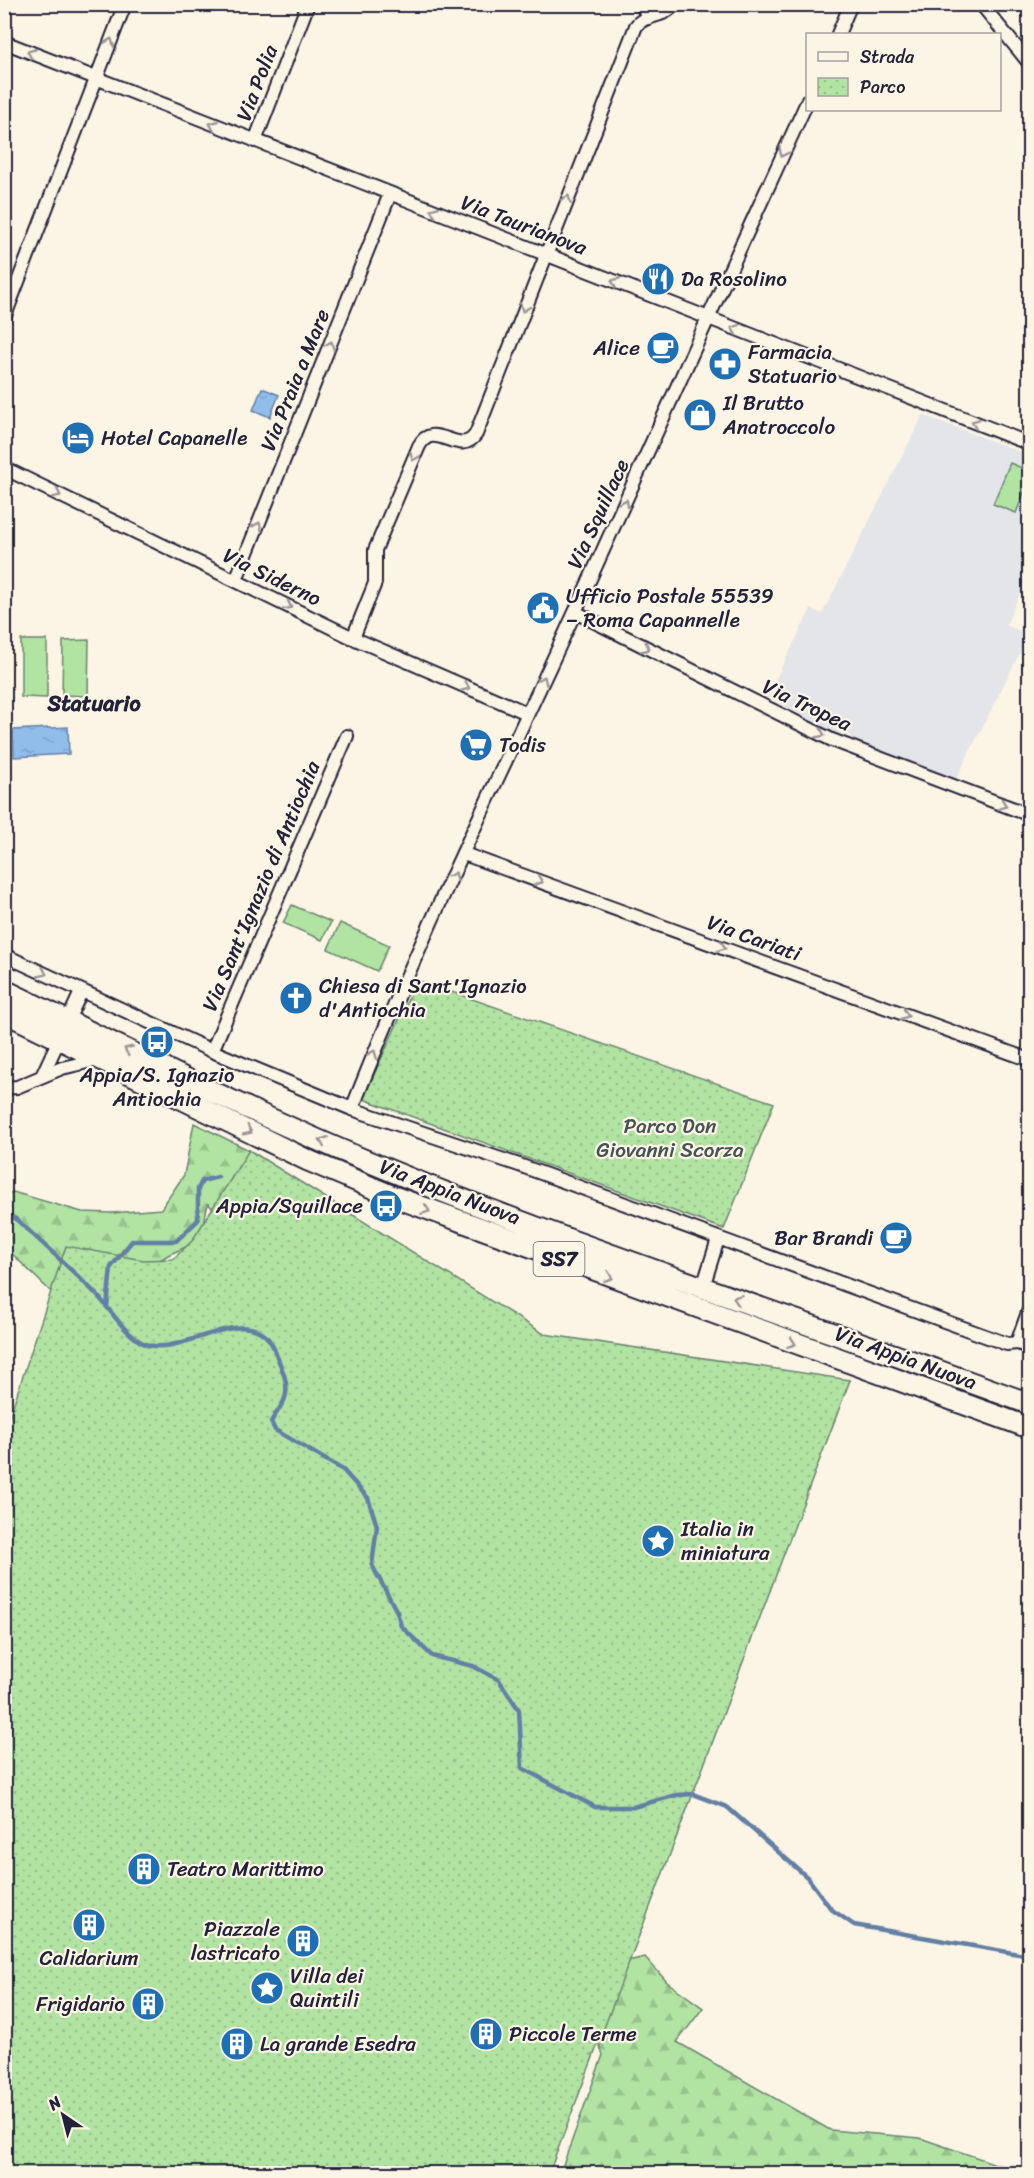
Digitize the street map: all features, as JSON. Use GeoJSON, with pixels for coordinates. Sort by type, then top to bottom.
{"type":"FeatureCollection","features":[{"type":"Feature","properties":{"kind":"main road","name":"Via Appia Nuova"},"geometry":{"type":"LineString","coordinates":[[4,990],[63,1029],[101,1059],[307,1160],[392,1196],[1029,1428]]}},
{"type":"Feature","properties":{"kind":"main road","name":"Via Appia Nuova"},"geometry":{"type":"LineString","coordinates":[[4,1012],[63,1029],[363,1159],[703,1287],[1029,1404]]}},
{"type":"Feature","properties":{"kind":"street"},"geometry":{"type":"LineString","coordinates":[[4,318],[125,4]]}},
{"type":"Feature","properties":{"kind":"street","name":"Via Polia"},"geometry":{"type":"LineString","coordinates":[[255,141],[308,4]]}},
{"type":"Feature","properties":{"kind":"street"},"geometry":{"type":"LineString","coordinates":[[642,4],[649,18]]}},
{"type":"Feature","properties":{"kind":"street"},"geometry":{"type":"LineString","coordinates":[[353,638],[375,583],[375,550],[419,446],[426,436],[431,434],[461,444],[474,437],[636,26],[641,20],[666,14],[674,4]]}},
{"type":"Feature","properties":{"kind":"street"},"geometry":{"type":"LineString","coordinates":[[838,33],[851,4]]}},
{"type":"Feature","properties":{"kind":"street"},"geometry":{"type":"LineString","coordinates":[[981,4],[1029,64]]}},
{"type":"Feature","properties":{"kind":"street","name":"Via Taurianova"},"geometry":{"type":"LineString","coordinates":[[4,42],[1029,444]]}},
{"type":"Feature","properties":{"kind":"street","name":"Via Squillace"},"geometry":{"type":"LineString","coordinates":[[352,1109],[376,1046],[806,102]]}},
{"type":"Feature","properties":{"kind":"street","name":"Via Praia a Mare"},"geometry":{"type":"LineString","coordinates":[[236,580],[390,194]]}},
{"type":"Feature","properties":{"kind":"street","name":"Via Siderno"},"geometry":{"type":"LineString","coordinates":[[4,468],[353,638],[527,713]]}},
{"type":"Feature","properties":{"kind":"street","name":"Via Tropea"},"geometry":{"type":"LineString","coordinates":[[575,612],[832,740],[1029,815]]}},
{"type":"Feature","properties":{"kind":"street","name":"Via Sant'Ignazio di Antiochia"},"geometry":{"type":"LineString","coordinates":[[212,1051],[347,736]]}},
{"type":"Feature","properties":{"kind":"street","name":"Via Cariati"},"geometry":{"type":"LineString","coordinates":[[464,854],[1029,1060]]}},
{"type":"Feature","properties":{"kind":"street"},"geometry":{"type":"LineString","coordinates":[[4,955],[212,1051],[352,1109],[519,1166],[1007,1344],[1023,1345],[1029,1306]]}},
{"type":"Feature","properties":{"kind":"street"},"geometry":{"type":"LineString","coordinates":[[42,1076],[81,992]]}},
{"type":"Feature","properties":{"kind":"street"},"geometry":{"type":"LineString","coordinates":[[4,1088],[23,1085],[62,1068],[101,1059]]}},
{"type":"Feature","properties":{"kind":"street"},"geometry":{"type":"LineString","coordinates":[[703,1287],[718,1239]]}},
{"type":"Feature","properties":{"kind":"shaded area"},"geometry":{"type":"Polygon","coordinates":[[[923,415],[1029,455],[1029,574],[1006,625],[1029,635],[955,781],[854,742],[848,732],[844,731],[838,735],[767,696],[811,609],[822,614],[923,415]]]}},
{"type":"Feature","properties":{"kind":"green space"},"geometry":{"type":"Polygon","coordinates":[[[1010,463],[1029,471],[1029,480],[1016,513],[993,504],[1010,463]]]}},
{"type":"Feature","properties":{"kind":"green space"},"geometry":{"type":"Polygon","coordinates":[[[21,640],[47,640],[47,698],[21,697],[21,640]]]}},
{"type":"Feature","properties":{"kind":"green space"},"geometry":{"type":"Polygon","coordinates":[[[89,640],[88,696],[62,695],[63,641],[89,640]]]}},
{"type":"Feature","properties":{"kind":"green space"},"geometry":{"type":"Polygon","coordinates":[[[292,905],[331,922],[322,940],[283,923],[292,905]]]}},
{"type":"Feature","properties":{"kind":"green space"},"geometry":{"type":"Polygon","coordinates":[[[340,923],[389,945],[377,971],[328,949],[340,923]]]}},
{"type":"Feature","properties":{"kind":"green space","name":"Parco Don Giovanni Scorza"},"geometry":{"type":"Polygon","coordinates":[[[417,980],[774,1103],[724,1229],[363,1099],[417,980]]]}},
{"type":"Feature","properties":{"kind":"green space"},"geometry":{"type":"Polygon","coordinates":[[[194,1123],[249,1150],[261,1181],[230,1224],[208,1204],[199,1241],[168,1255],[131,1279],[88,1328],[5,1247],[4,1195],[13,1192],[82,1212],[112,1213],[161,1209],[184,1175],[194,1123]]]}},
{"type":"Feature","properties":{"kind":"green space","name":"Villa dei Quintili"},"geometry":{"type":"Polygon","coordinates":[[[249,1150],[544,1334],[850,1380],[549,2173],[5,2173],[5,1430],[66,1246],[143,1260],[173,1259],[192,1241],[249,1150]]]}},
{"type":"Feature","properties":{"kind":"green space"},"geometry":{"type":"Polygon","coordinates":[[[645,1957],[667,1982],[703,2008],[677,2042],[830,2130],[920,2138],[1005,2167],[1005,2173],[560,2173],[603,2055],[591,2022],[606,1966],[645,1957]]]}},
{"type":"Feature","properties":{"kind":"water"},"geometry":{"type":"Polygon","coordinates":[[[262,388],[279,395],[270,417],[253,410],[262,388]]]}},
{"type":"Feature","properties":{"kind":"water"},"geometry":{"type":"Polygon","coordinates":[[[68,727],[69,754],[14,757],[13,730],[68,727]]]}},
{"type":"Feature","properties":{"kind":"waterway"},"geometry":{"type":"LineString","coordinates":[[107,1307],[111,1267],[132,1241],[176,1241],[198,1220],[198,1189],[202,1181],[218,1177]]}},
{"type":"Feature","properties":{"kind":"waterway"},"geometry":{"type":"LineString","coordinates":[[4,1213],[16,1219],[65,1264],[100,1298],[127,1331],[141,1342],[157,1346],[175,1344],[234,1328],[251,1328],[266,1336],[280,1364],[286,1387],[284,1401],[271,1422],[275,1430],[343,1470],[368,1498],[377,1526],[372,1565],[397,1612],[401,1626],[432,1656],[473,1666],[499,1680],[519,1710],[522,1768],[595,1807],[633,1807],[677,1795],[693,1794],[727,1807],[808,1878],[831,1909],[854,1925],[1030,1956]]}},
{"type":"Feature","properties":{"kind":"place","name":"Da Rosolino"},"geometry":{"type":"Point","coordinates":[658,279]}},
{"type":"Feature","properties":{"kind":"place","name":"Alice"},"geometry":{"type":"Point","coordinates":[663,348]}},
{"type":"Feature","properties":{"kind":"place","name":"Farmacia Statuario"},"geometry":{"type":"Point","coordinates":[725,364]}},
{"type":"Feature","properties":{"kind":"place","name":"Il Brutto Anatroccolo"},"geometry":{"type":"Point","coordinates":[700,415]}},
{"type":"Feature","properties":{"kind":"place","name":"Hotel Capanelle"},"geometry":{"type":"Point","coordinates":[78,438]}},
{"type":"Feature","properties":{"kind":"place","name":"Ufficio Postale 55539 – Roma Capannelle"},"geometry":{"type":"Point","coordinates":[543,608]}},
{"type":"Feature","properties":{"kind":"place","name":"Todis"},"geometry":{"type":"Point","coordinates":[476,745]}},
{"type":"Feature","properties":{"kind":"place","name":"Chiesa di Sant'Ignazio d'Antiochia"},"geometry":{"type":"Point","coordinates":[296,998]}},
{"type":"Feature","properties":{"kind":"place","name":"Appia/S. Ignazio Antiochia"},"geometry":{"type":"Point","coordinates":[157,1042]}},
{"type":"Feature","properties":{"kind":"place","name":"Appia/Squillace"},"geometry":{"type":"Point","coordinates":[386,1206]}},
{"type":"Feature","properties":{"kind":"place","name":"Bar Brandi"},"geometry":{"type":"Point","coordinates":[896,1238]}},
{"type":"Feature","properties":{"kind":"place","name":"Italia in miniatura"},"geometry":{"type":"Point","coordinates":[658,1541]}},
{"type":"Feature","properties":{"kind":"place","name":"Teatro Marittimo"},"geometry":{"type":"Point","coordinates":[144,1869]}},
{"type":"Feature","properties":{"kind":"place","name":"Calidarium"},"geometry":{"type":"Point","coordinates":[89,1925]}},
{"type":"Feature","properties":{"kind":"place","name":"Piazzale lastricato"},"geometry":{"type":"Point","coordinates":[303,1941]}},
{"type":"Feature","properties":{"kind":"place","name":"Villa dei Quintili"},"geometry":{"type":"Point","coordinates":[267,1988]}},
{"type":"Feature","properties":{"kind":"place","name":"Frigidario"},"geometry":{"type":"Point","coordinates":[148,2004]}},
{"type":"Feature","properties":{"kind":"place","name":"Piccole Terme"},"geometry":{"type":"Point","coordinates":[486,2034]}},
{"type":"Feature","properties":{"kind":"place","name":"La grande Esedra"},"geometry":{"type":"Point","coordinates":[237,2044]}},
{"type":"Feature","properties":{"kind":"district","name":"Statuario"},"geometry":{"type":"Point","coordinates":[94,703]}}]}
